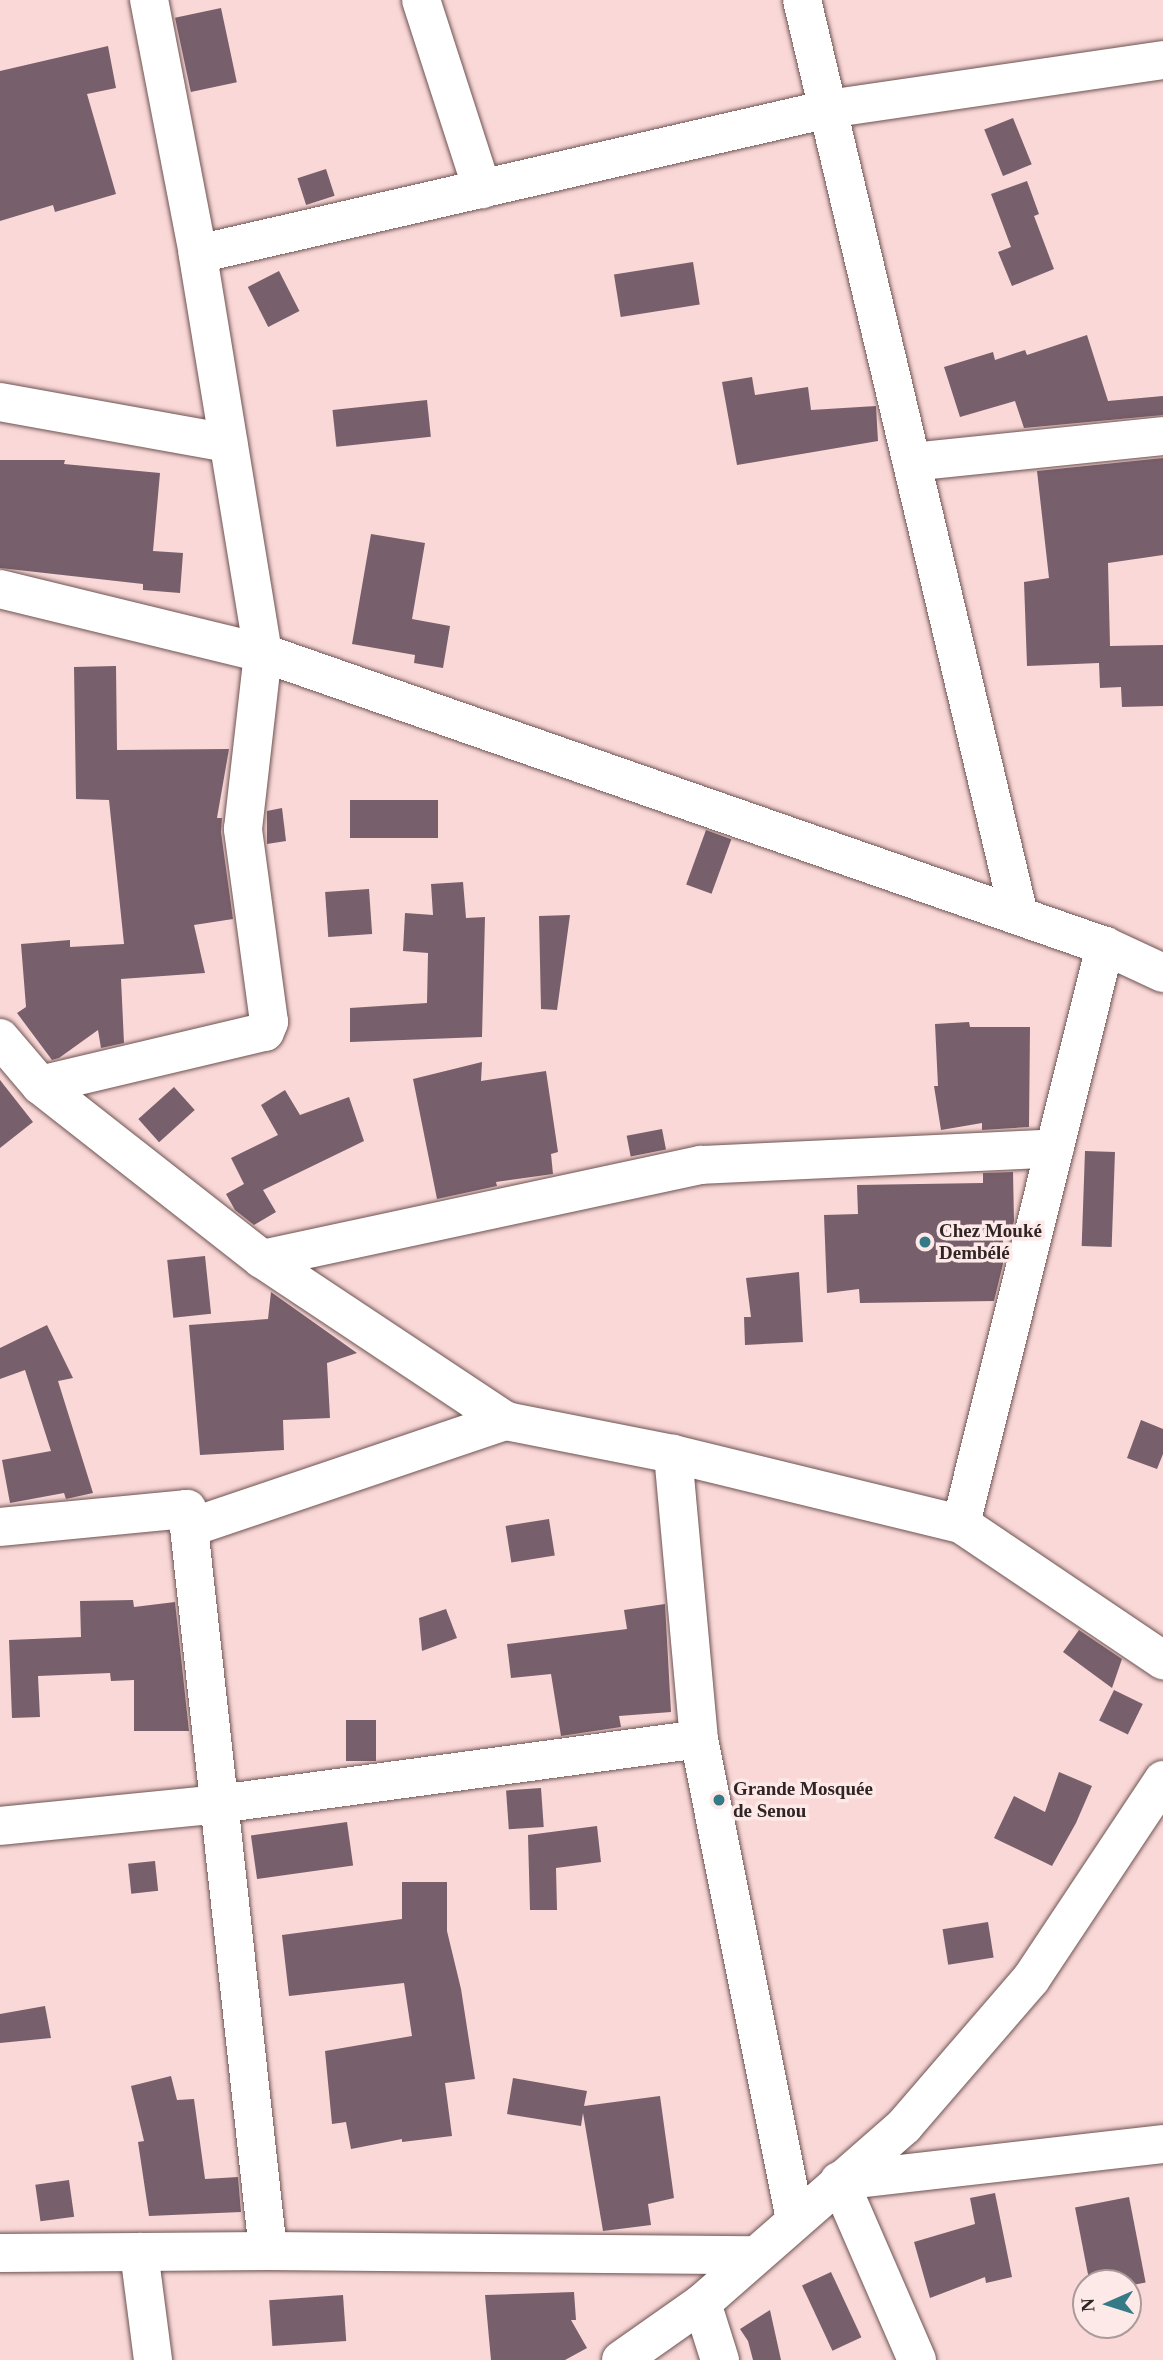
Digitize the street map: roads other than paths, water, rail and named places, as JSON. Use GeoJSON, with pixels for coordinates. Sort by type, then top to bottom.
{"type":"FeatureCollection","features":[{"type":"Feature","properties":{"kind":"street"},"geometry":{"type":"LineString","coordinates":[[40,1085],[265,1032],[269,1022],[243,829],[263,653],[198,254],[149,0]]}},
{"type":"Feature","properties":{"kind":"street"},"geometry":{"type":"LineString","coordinates":[[421,0],[482,189]]}},
{"type":"Feature","properties":{"kind":"street"},"geometry":{"type":"LineString","coordinates":[[802,0],[1019,915]]}},
{"type":"Feature","properties":{"kind":"street"},"geometry":{"type":"LineString","coordinates":[[198,254],[828,109],[1163,60]]}},
{"type":"Feature","properties":{"kind":"street"},"geometry":{"type":"LineString","coordinates":[[0,402],[228,443]]}},
{"type":"Feature","properties":{"kind":"street"},"geometry":{"type":"LineString","coordinates":[[912,462],[1163,436]]}},
{"type":"Feature","properties":{"kind":"street"},"geometry":{"type":"LineString","coordinates":[[0,589],[263,653],[1019,915],[1105,946],[1163,973]]}},
{"type":"Feature","properties":{"kind":"street"},"geometry":{"type":"LineString","coordinates":[[961,1524],[1105,946]]}},
{"type":"Feature","properties":{"kind":"street"},"geometry":{"type":"LineString","coordinates":[[0,1038],[40,1085],[262,1259],[506,1421],[673,1454],[961,1524],[1163,1660]]}},
{"type":"Feature","properties":{"kind":"street"},"geometry":{"type":"LineString","coordinates":[[262,1259],[701,1165],[1055,1148]]}},
{"type":"Feature","properties":{"kind":"street"},"geometry":{"type":"LineString","coordinates":[[189,1528],[506,1421]]}},
{"type":"Feature","properties":{"kind":"street"},"geometry":{"type":"LineString","coordinates":[[673,1454],[699,1739],[795,2219]]}},
{"type":"Feature","properties":{"kind":"street"},"geometry":{"type":"LineString","coordinates":[[0,1527],[187,1509],[268,2251]]}},
{"type":"Feature","properties":{"kind":"street"},"geometry":{"type":"LineString","coordinates":[[0,1826],[219,1804],[699,1739]]}},
{"type":"Feature","properties":{"kind":"street"},"geometry":{"type":"LineString","coordinates":[[621,2360],[702,2303],[904,2126],[1031,1979],[1163,1780]]}},
{"type":"Feature","properties":{"kind":"street"},"geometry":{"type":"LineString","coordinates":[[839,2181],[1163,2144]]}},
{"type":"Feature","properties":{"kind":"street"},"geometry":{"type":"LineString","coordinates":[[839,2181],[917,2360]]}},
{"type":"Feature","properties":{"kind":"street"},"geometry":{"type":"LineString","coordinates":[[0,2253],[268,2251],[754,2255]]}},
{"type":"Feature","properties":{"kind":"street"},"geometry":{"type":"LineString","coordinates":[[139,2252],[153,2360]]}},
{"type":"Feature","properties":{"kind":"street"},"geometry":{"type":"LineString","coordinates":[[702,2303],[720,2360]]}},
{"type":"Feature","properties":{"kind":"place","name":"Chez Mouké Dembélé"},"geometry":{"type":"Point","coordinates":[925,1242]}},
{"type":"Feature","properties":{"kind":"place","name":"Grande Mosquée de Senou"},"geometry":{"type":"Point","coordinates":[719,1800]}}]}
